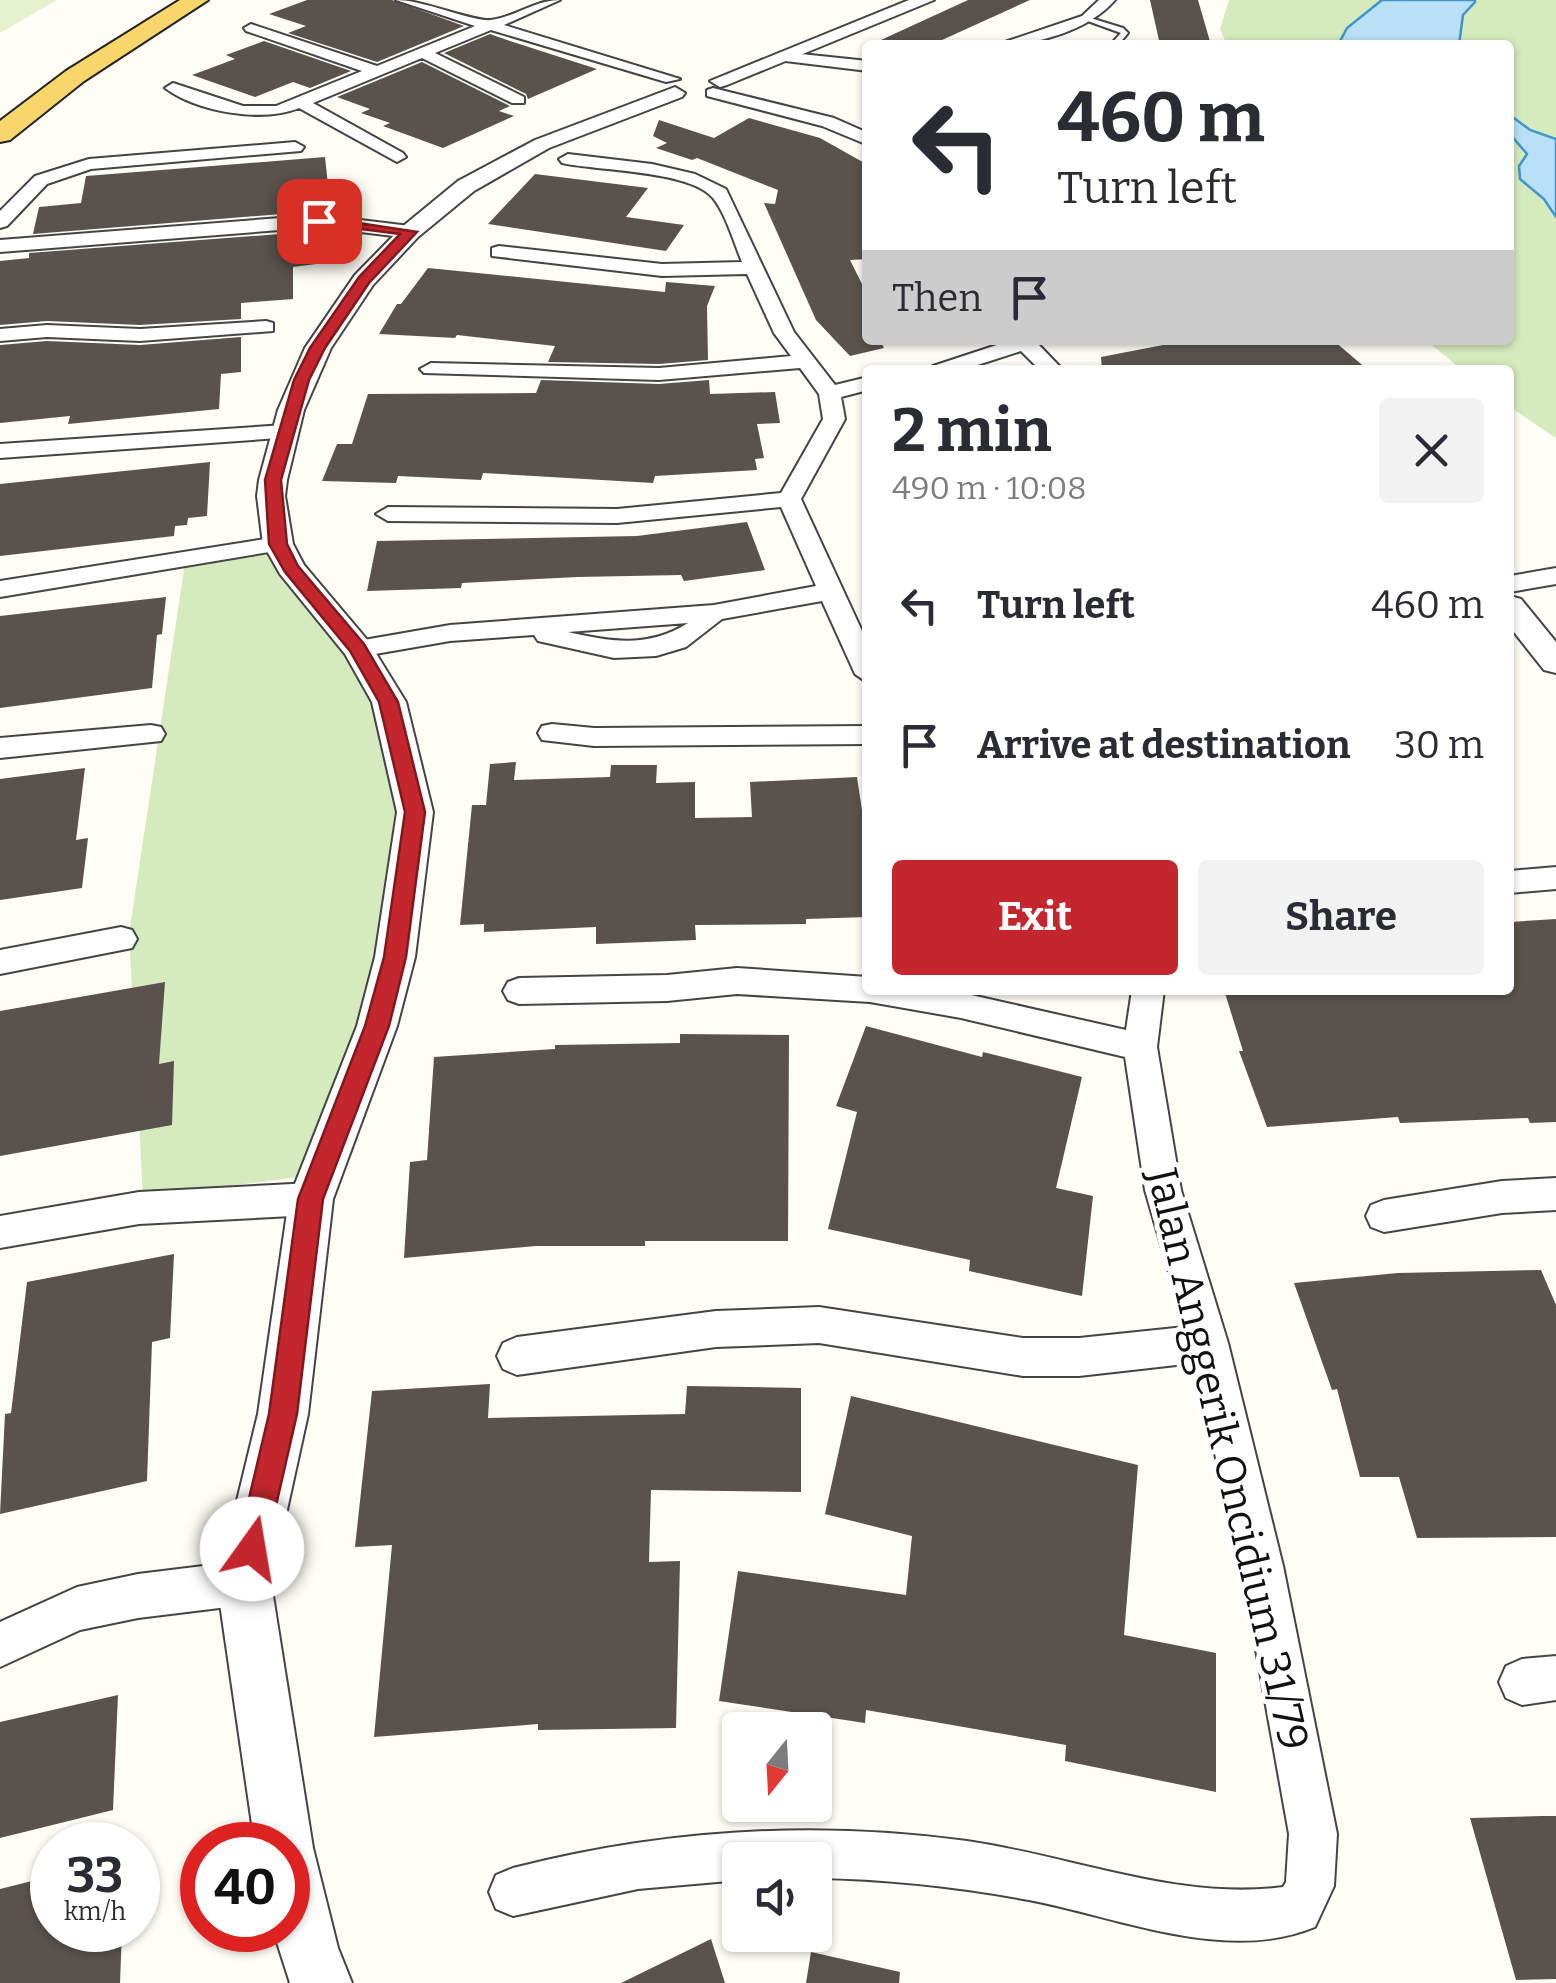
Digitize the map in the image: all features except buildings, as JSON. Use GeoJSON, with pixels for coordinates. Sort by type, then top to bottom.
{"type":"FeatureCollection","features":[{"type":"Feature","properties":{"kind":"main road"},"geometry":{"type":"LineString","coordinates":[[0,114],[54,74],[171,0]]}},
{"type":"Feature","properties":{"kind":"main road"},"geometry":{"type":"LineString","coordinates":[[0,134],[75,76],[196,0]]}},
{"type":"Feature","properties":{"kind":"street"},"geometry":{"type":"LineString","coordinates":[[403,0],[828,122],[862,137]]}},
{"type":"Feature","properties":{"kind":"street"},"geometry":{"type":"LineString","coordinates":[[173,88],[242,111],[278,111],[304,104],[374,70],[426,54],[554,0]]}},
{"type":"Feature","properties":{"kind":"street"},"geometry":{"type":"LineString","coordinates":[[281,1822],[244,1583],[283,1414],[311,1199],[377,1026],[395,957],[415,812],[389,702],[358,648],[291,568],[278,544],[271,496],[302,380],[318,348],[364,280],[410,232],[466,186],[542,144],[896,0]]}},
{"type":"Feature","properties":{"kind":"street"},"geometry":{"type":"LineString","coordinates":[[696,83],[782,57],[925,0]]}},
{"type":"Feature","properties":{"kind":"street"},"geometry":{"type":"LineString","coordinates":[[1020,40],[1087,19],[1108,0]]}},
{"type":"Feature","properties":{"kind":"street"},"geometry":{"type":"LineString","coordinates":[[251,28],[374,70]]}},
{"type":"Feature","properties":{"kind":"street"},"geometry":{"type":"LineString","coordinates":[[840,34],[837,45],[862,61]]}},
{"type":"Feature","properties":{"kind":"street"},"geometry":{"type":"LineString","coordinates":[[426,54],[518,100]]}},
{"type":"Feature","properties":{"kind":"street"},"geometry":{"type":"LineString","coordinates":[[782,57],[862,64]]}},
{"type":"Feature","properties":{"kind":"street"},"geometry":{"type":"LineString","coordinates":[[304,104],[397,158]]}},
{"type":"Feature","properties":{"kind":"street"},"geometry":{"type":"LineString","coordinates":[[0,222],[40,180],[75,168],[294,147]]}},
{"type":"Feature","properties":{"kind":"street"},"geometry":{"type":"LineString","coordinates":[[568,159],[652,169],[707,184],[720,192],[739,228],[753,268],[802,361],[830,393],[834,419],[789,499]]}},
{"type":"Feature","properties":{"kind":"street"},"geometry":{"type":"LineString","coordinates":[[0,246],[304,221],[410,232]]}},
{"type":"Feature","properties":{"kind":"street"},"geometry":{"type":"LineString","coordinates":[[500,252],[662,270],[753,268]]}},
{"type":"Feature","properties":{"kind":"street"},"geometry":{"type":"LineString","coordinates":[[0,335],[46,331],[140,335],[266,327]]}},
{"type":"Feature","properties":{"kind":"street"},"geometry":{"type":"LineString","coordinates":[[955,365],[1015,345]]}},
{"type":"Feature","properties":{"kind":"street"},"geometry":{"type":"LineString","coordinates":[[1030,345],[1048,365]]}},
{"type":"Feature","properties":{"kind":"street"},"geometry":{"type":"LineString","coordinates":[[430,369],[659,374],[802,361]]}},
{"type":"Feature","properties":{"kind":"street"},"geometry":{"type":"LineString","coordinates":[[830,393],[862,385]]}},
{"type":"Feature","properties":{"kind":"street"},"geometry":{"type":"LineString","coordinates":[[0,451],[285,432]]}},
{"type":"Feature","properties":{"kind":"street"},"geometry":{"type":"LineString","coordinates":[[388,514],[617,516],[789,499]]}},
{"type":"Feature","properties":{"kind":"street"},"geometry":{"type":"LineString","coordinates":[[789,499],[862,660]]}},
{"type":"Feature","properties":{"kind":"street"},"geometry":{"type":"LineString","coordinates":[[0,590],[278,544]]}},
{"type":"Feature","properties":{"kind":"street"},"geometry":{"type":"LineString","coordinates":[[1514,583],[1556,576]]}},
{"type":"Feature","properties":{"kind":"street"},"geometry":{"type":"LineString","coordinates":[[358,648],[450,633],[523,629],[591,647],[631,652],[680,642],[698,631],[714,613],[832,591]]}},
{"type":"Feature","properties":{"kind":"street"},"geometry":{"type":"LineString","coordinates":[[1514,611],[1556,663]]}},
{"type":"Feature","properties":{"kind":"street"},"geometry":{"type":"LineString","coordinates":[[552,733],[594,737],[862,734]]}},
{"type":"Feature","properties":{"kind":"street"},"geometry":{"type":"LineString","coordinates":[[0,748],[151,734]]}},
{"type":"Feature","properties":{"kind":"street"},"geometry":{"type":"LineString","coordinates":[[1514,882],[1556,878]]}},
{"type":"Feature","properties":{"kind":"street"},"geometry":{"type":"LineString","coordinates":[[0,962],[121,939]]}},
{"type":"Feature","properties":{"kind":"street"},"geometry":{"type":"LineString","coordinates":[[519,991],[667,988],[738,981],[862,989]]}},
{"type":"Feature","properties":{"kind":"street"},"geometry":{"type":"LineString","coordinates":[[898,995],[1140,1047]]}},
{"type":"Feature","properties":{"kind":"street","name":"Jalan Anggerik Oncidium 31/79"},"geometry":{"type":"LineString","coordinates":[[512,1892],[575,1874],[673,1862],[820,1853],[918,1858],[1030,1876],[1212,1916],[1261,1917],[1298,1910],[1310,1886],[1313,1834],[1262,1566],[1209,1344],[1163,1190],[1140,1047],[1147,995]]}},
{"type":"Feature","properties":{"kind":"street"},"geometry":{"type":"LineString","coordinates":[[1384,1216],[1502,1197],[1556,1194]]}},
{"type":"Feature","properties":{"kind":"street"},"geometry":{"type":"LineString","coordinates":[[0,1232],[139,1208],[311,1199]]}},
{"type":"Feature","properties":{"kind":"street"},"geometry":{"type":"LineString","coordinates":[[517,1356],[716,1329],[819,1325],[1024,1357],[1079,1357],[1209,1344]]}},
{"type":"Feature","properties":{"kind":"street"},"geometry":{"type":"LineString","coordinates":[[0,1645],[77,1608],[244,1583]]}},
{"type":"Feature","properties":{"kind":"street"},"geometry":{"type":"LineString","coordinates":[[308,1952],[320,1983]]}},
{"type":"Feature","properties":{"kind":"lane"},"geometry":{"type":"LineString","coordinates":[[1087,19],[1121,29],[1125,32],[1118,40]]}},
{"type":"Feature","properties":{"kind":"green space"},"geometry":{"type":"Polygon","coordinates":[[[0,0],[57,0],[0,33],[0,0]]]}},
{"type":"Feature","properties":{"kind":"green space"},"geometry":{"type":"Polygon","coordinates":[[[1229,0],[1556,0],[1556,438],[1514,410],[1514,365],[1456,365],[1432,345],[1514,345],[1514,40],[1225,40],[1220,29],[1229,0]]]}},
{"type":"Feature","properties":{"kind":"green space"},"geometry":{"type":"Polygon","coordinates":[[[296,549],[353,628],[413,813],[329,1173],[143,1197],[129,934],[185,563],[296,549]]]}},
{"type":"Feature","properties":{"kind":"water"},"geometry":{"type":"Polygon","coordinates":[[[1382,0],[1475,0],[1463,15],[1460,40],[1341,40],[1347,28],[1382,0]]]}},
{"type":"Feature","properties":{"kind":"water"},"geometry":{"type":"Polygon","coordinates":[[[1514,118],[1530,130],[1556,139],[1556,217],[1544,199],[1520,179],[1519,166],[1527,154],[1514,139],[1514,118]]]}},
{"type":"Feature","properties":{"kind":"route"},"geometry":{"type":"LineString","coordinates":[[252,1549],[283,1414],[311,1199],[377,1026],[395,957],[415,812],[389,702],[358,648],[291,568],[278,544],[273,515],[273,480],[302,380],[318,348],[364,280],[410,232],[319,221]]}}]}
